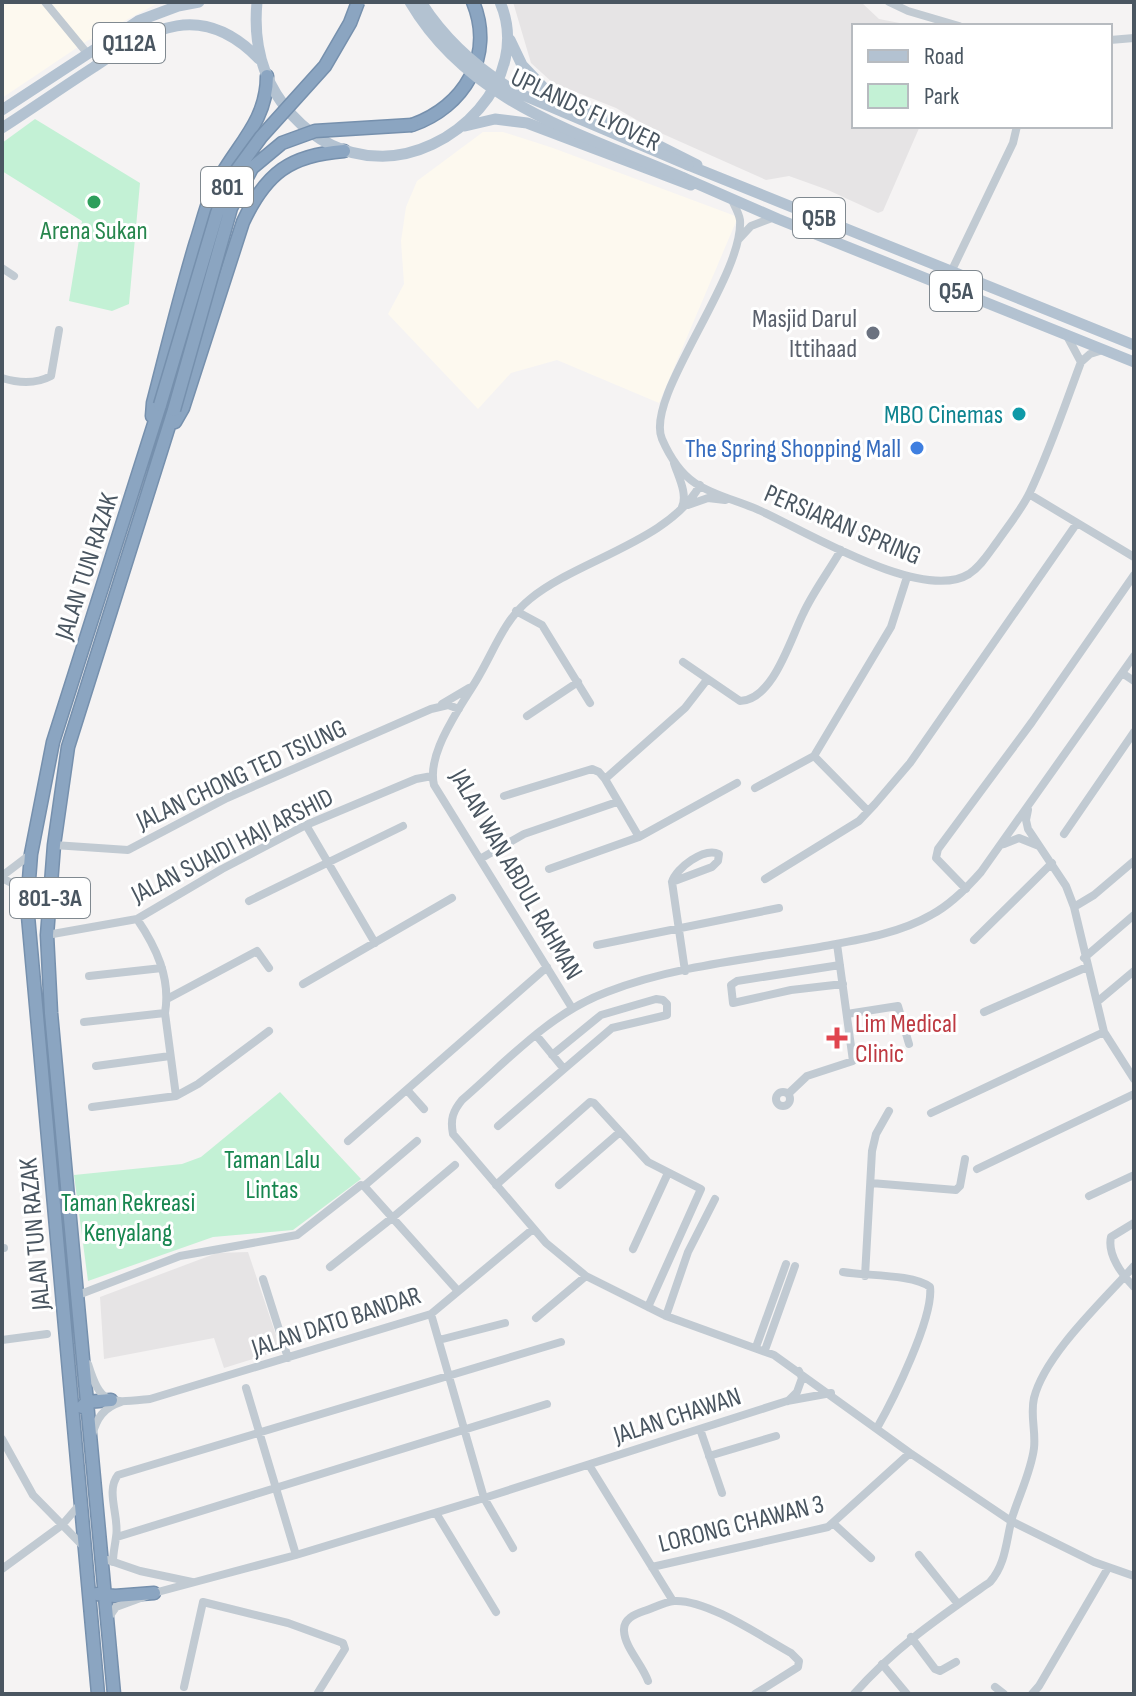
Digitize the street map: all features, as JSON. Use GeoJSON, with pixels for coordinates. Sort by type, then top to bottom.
{"type":"FeatureCollection","features":[{"type":"Feature","properties":{"kind":"highway","name":"JALAN TUN RAZAK"},"geometry":{"type":"LineString","coordinates":[[98,1694],[27,905],[31,854],[53,742],[151,435],[217,213],[231,178],[261,137],[325,66],[350,23],[358,2]]}},
{"type":"Feature","properties":{"kind":"highway","name":"UPLANDS FLYOVER"},"geometry":{"type":"LineString","coordinates":[[174,410],[231,208],[252,168],[282,143],[315,131],[412,125],[450,105],[475,71],[480,37],[473,2]]}},
{"type":"Feature","properties":{"kind":"highway"},"geometry":{"type":"LineString","coordinates":[[151,435],[153,403],[210,196],[230,157],[255,128],[267,90],[267,76]]}},
{"type":"Feature","properties":{"kind":"highway"},"geometry":{"type":"LineString","coordinates":[[164,443],[183,408],[251,204],[273,176],[294,160],[344,151]]}},
{"type":"Feature","properties":{"kind":"highway","name":"JALAN TUN RAZAK"},"geometry":{"type":"LineString","coordinates":[[114,1694],[106,1621],[107,1560],[87,1402],[51,1013],[47,935],[54,845],[68,747],[174,410]]}},
{"type":"Feature","properties":{"kind":"highway"},"geometry":{"type":"LineString","coordinates":[[84,1525],[85,1478],[80,1409],[87,1402],[111,1400]]}},
{"type":"Feature","properties":{"kind":"highway"},"geometry":{"type":"LineString","coordinates":[[89,1583],[99,1595],[105,1596],[158,1592]]}},
{"type":"Feature","properties":{"kind":"main road"},"geometry":{"type":"LineString","coordinates":[[2,110],[129,26],[157,13],[196,2]]}},
{"type":"Feature","properties":{"kind":"main road"},"geometry":{"type":"LineString","coordinates":[[257,2],[255,25],[262,62],[278,100],[309,132],[344,151],[378,157],[398,155],[443,141],[460,128],[494,89],[507,55],[502,5]]}},
{"type":"Feature","properties":{"kind":"main road","name":"UPLANDS FLYOVER"},"geometry":{"type":"LineString","coordinates":[[410,2],[438,43],[483,84],[533,113],[707,188]]}},
{"type":"Feature","properties":{"kind":"main road","name":"UPLANDS FLYOVER"},"geometry":{"type":"LineString","coordinates":[[421,2],[449,39],[490,77],[516,92],[712,174]]}},
{"type":"Feature","properties":{"kind":"main road","name":"Q112A"},"geometry":{"type":"LineString","coordinates":[[2,128],[136,38],[168,24],[198,21],[225,29],[244,42],[262,62]]}},
{"type":"Feature","properties":{"kind":"main road","name":"Q5B"},"geometry":{"type":"LineString","coordinates":[[507,32],[522,65],[544,88],[666,147],[712,174],[1134,345]]}},
{"type":"Feature","properties":{"kind":"main road","name":"Q5A"},"geometry":{"type":"LineString","coordinates":[[460,128],[495,119],[527,123],[681,183],[707,188],[1134,362]]}},
{"type":"Feature","properties":{"kind":"street"},"geometry":{"type":"LineString","coordinates":[[45,2],[87,53]]}},
{"type":"Feature","properties":{"kind":"street"},"geometry":{"type":"LineString","coordinates":[[157,13],[165,8],[167,2]]}},
{"type":"Feature","properties":{"kind":"street"},"geometry":{"type":"LineString","coordinates":[[889,2],[952,24]]}},
{"type":"Feature","properties":{"kind":"street"},"geometry":{"type":"LineString","coordinates":[[1112,40],[1134,38]]}},
{"type":"Feature","properties":{"kind":"street"},"geometry":{"type":"LineString","coordinates":[[951,272],[1013,143],[1017,128]]}},
{"type":"Feature","properties":{"kind":"street"},"geometry":{"type":"LineString","coordinates":[[680,511],[685,501],[673,459],[659,428],[663,406],[738,241],[740,217],[731,198]]}},
{"type":"Feature","properties":{"kind":"street"},"geometry":{"type":"LineString","coordinates":[[738,241],[761,220],[778,219]]}},
{"type":"Feature","properties":{"kind":"street"},"geometry":{"type":"LineString","coordinates":[[2,268],[14,276]]}},
{"type":"Feature","properties":{"kind":"street"},"geometry":{"type":"LineString","coordinates":[[2,378],[28,382],[42,381],[51,376],[59,330]]}},
{"type":"Feature","properties":{"kind":"street"},"geometry":{"type":"LineString","coordinates":[[1067,336],[1081,362],[1090,354],[1104,350]]}},
{"type":"Feature","properties":{"kind":"street","name":"PERSIARAN SPRING"},"geometry":{"type":"LineString","coordinates":[[700,485],[907,577],[947,582],[966,575],[987,556],[1029,494],[1081,362]]}},
{"type":"Feature","properties":{"kind":"street"},"geometry":{"type":"LineString","coordinates":[[673,459],[688,477],[700,485]]}},
{"type":"Feature","properties":{"kind":"street","name":"JALAN WAN ABDUL RAHMAN"},"geometry":{"type":"LineString","coordinates":[[572,1008],[434,785],[432,776],[441,746],[457,712],[499,635],[516,611],[540,591],[617,551],[680,511],[688,505],[700,485]]}},
{"type":"Feature","properties":{"kind":"street"},"geometry":{"type":"LineString","coordinates":[[1029,494],[1134,557]]}},
{"type":"Feature","properties":{"kind":"street"},"geometry":{"type":"LineString","coordinates":[[688,505],[708,498],[737,501]]}},
{"type":"Feature","properties":{"kind":"street"},"geometry":{"type":"LineString","coordinates":[[765,879],[859,821],[868,811],[910,763],[1077,523]]}},
{"type":"Feature","properties":{"kind":"street"},"geometry":{"type":"LineString","coordinates":[[683,662],[706,681],[740,701],[755,698],[785,655],[804,612],[841,550]]}},
{"type":"Feature","properties":{"kind":"street"},"geometry":{"type":"LineString","coordinates":[[966,889],[936,858],[938,849],[1032,722],[1134,575]]}},
{"type":"Feature","properties":{"kind":"street"},"geometry":{"type":"LineString","coordinates":[[755,788],[814,756],[891,627],[907,577]]}},
{"type":"Feature","properties":{"kind":"street"},"geometry":{"type":"LineString","coordinates":[[516,611],[542,625],[590,703]]}},
{"type":"Feature","properties":{"kind":"street"},"geometry":{"type":"LineString","coordinates":[[1134,656],[1000,846],[966,889],[942,908],[882,934],[635,982],[572,1008],[462,1100],[452,1116],[453,1134],[546,1243],[586,1276],[666,1316],[760,1349],[798,1370],[910,1453],[1011,1521],[1108,1568],[1134,1576]]}},
{"type":"Feature","properties":{"kind":"street"},"geometry":{"type":"LineString","coordinates":[[1122,673],[1134,681]]}},
{"type":"Feature","properties":{"kind":"street"},"geometry":{"type":"LineString","coordinates":[[605,779],[667,725],[706,681]]}},
{"type":"Feature","properties":{"kind":"street"},"geometry":{"type":"LineString","coordinates":[[527,716],[578,682]]}},
{"type":"Feature","properties":{"kind":"street","name":"JALAN CHONG TED TSIUNG"},"geometry":{"type":"LineString","coordinates":[[54,845],[128,850],[227,798],[438,706],[473,685]]}},
{"type":"Feature","properties":{"kind":"street"},"geometry":{"type":"LineString","coordinates":[[438,706],[457,712]]}},
{"type":"Feature","properties":{"kind":"street"},"geometry":{"type":"LineString","coordinates":[[1064,834],[1134,732]]}},
{"type":"Feature","properties":{"kind":"street"},"geometry":{"type":"LineString","coordinates":[[814,756],[868,811]]}},
{"type":"Feature","properties":{"kind":"street"},"geometry":{"type":"LineString","coordinates":[[504,796],[592,769],[605,779],[639,837]]}},
{"type":"Feature","properties":{"kind":"street","name":"JALAN SUAIDI HAJI ARSHID"},"geometry":{"type":"LineString","coordinates":[[47,935],[137,919],[306,825],[416,779],[432,776]]}},
{"type":"Feature","properties":{"kind":"street"},"geometry":{"type":"LineString","coordinates":[[549,869],[639,837],[737,783]]}},
{"type":"Feature","properties":{"kind":"street"},"geometry":{"type":"LineString","coordinates":[[480,859],[524,834],[617,802]]}},
{"type":"Feature","properties":{"kind":"street"},"geometry":{"type":"LineString","coordinates":[[1028,806],[1028,829],[1066,886],[1074,907],[1104,1032],[1130,1065],[1134,1079]]}},
{"type":"Feature","properties":{"kind":"street"},"geometry":{"type":"LineString","coordinates":[[306,825],[375,943]]}},
{"type":"Feature","properties":{"kind":"street"},"geometry":{"type":"LineString","coordinates":[[249,901],[403,826]]}},
{"type":"Feature","properties":{"kind":"street"},"geometry":{"type":"LineString","coordinates":[[1000,846],[1019,838],[1043,849]]}},
{"type":"Feature","properties":{"kind":"street"},"geometry":{"type":"LineString","coordinates":[[672,882],[712,867],[718,861],[719,854],[705,852],[674,875],[672,882],[677,928],[685,971]]}},
{"type":"Feature","properties":{"kind":"street"},"geometry":{"type":"LineString","coordinates":[[27,905],[19,887],[2,877],[31,854]]}},
{"type":"Feature","properties":{"kind":"street"},"geometry":{"type":"LineString","coordinates":[[1074,907],[1094,895],[1134,861]]}},
{"type":"Feature","properties":{"kind":"street"},"geometry":{"type":"LineString","coordinates":[[974,940],[1052,863]]}},
{"type":"Feature","properties":{"kind":"street"},"geometry":{"type":"LineString","coordinates":[[303,984],[452,898]]}},
{"type":"Feature","properties":{"kind":"street"},"geometry":{"type":"LineString","coordinates":[[597,945],[779,908]]}},
{"type":"Feature","properties":{"kind":"street"},"geometry":{"type":"LineString","coordinates":[[984,1012],[1085,962],[1134,915]]}},
{"type":"Feature","properties":{"kind":"street"},"geometry":{"type":"LineString","coordinates":[[137,919],[153,943],[162,968],[176,1096]]}},
{"type":"Feature","properties":{"kind":"street"},"geometry":{"type":"LineString","coordinates":[[788,1094],[807,1076],[853,1061],[837,944]]}},
{"type":"Feature","properties":{"kind":"street"},"geometry":{"type":"LineString","coordinates":[[167,999],[257,951],[269,968]]}},
{"type":"Feature","properties":{"kind":"street"},"geometry":{"type":"LineString","coordinates":[[840,965],[733,982],[733,1003],[791,990],[843,984]]}},
{"type":"Feature","properties":{"kind":"street"},"geometry":{"type":"LineString","coordinates":[[348,1141],[547,967]]}},
{"type":"Feature","properties":{"kind":"street"},"geometry":{"type":"LineString","coordinates":[[89,976],[162,968]]}},
{"type":"Feature","properties":{"kind":"street"},"geometry":{"type":"LineString","coordinates":[[1097,1002],[1134,971]]}},
{"type":"Feature","properties":{"kind":"street"},"geometry":{"type":"LineString","coordinates":[[498,1126],[612,1028],[667,1015],[667,1004],[656,999],[608,1012],[552,1055]]}},
{"type":"Feature","properties":{"kind":"street"},"geometry":{"type":"LineString","coordinates":[[847,1014],[898,1006],[909,1044]]}},
{"type":"Feature","properties":{"kind":"street"},"geometry":{"type":"LineString","coordinates":[[84,1022],[165,1013]]}},
{"type":"Feature","properties":{"kind":"street"},"geometry":{"type":"LineString","coordinates":[[92,1107],[176,1096],[198,1084],[269,1031]]}},
{"type":"Feature","properties":{"kind":"street"},"geometry":{"type":"LineString","coordinates":[[931,1113],[1104,1032]]}},
{"type":"Feature","properties":{"kind":"street"},"geometry":{"type":"LineString","coordinates":[[536,1035],[564,1069]]}},
{"type":"Feature","properties":{"kind":"street"},"geometry":{"type":"LineString","coordinates":[[96,1066],[170,1056]]}},
{"type":"Feature","properties":{"kind":"street"},"geometry":{"type":"LineString","coordinates":[[407,1090],[424,1109]]}},
{"type":"Feature","properties":{"kind":"street"},"geometry":{"type":"LineString","coordinates":[[977,1169],[1134,1094]]}},
{"type":"Feature","properties":{"kind":"street"},"geometry":{"type":"LineString","coordinates":[[496,1185],[590,1102],[648,1162],[701,1189],[648,1307]]}},
{"type":"Feature","properties":{"kind":"street"},"geometry":{"type":"LineString","coordinates":[[865,1276],[874,1140],[889,1111]]}},
{"type":"Feature","properties":{"kind":"street"},"geometry":{"type":"LineString","coordinates":[[559,1185],[620,1132]]}},
{"type":"Feature","properties":{"kind":"street"},"geometry":{"type":"LineString","coordinates":[[78,1295],[180,1256],[297,1235],[357,1187],[364,1186],[417,1141]]}},
{"type":"Feature","properties":{"kind":"street"},"geometry":{"type":"LineString","coordinates":[[871,1183],[956,1190],[960,1186],[965,1159]]}},
{"type":"Feature","properties":{"kind":"street"},"geometry":{"type":"LineString","coordinates":[[330,1267],[455,1165]]}},
{"type":"Feature","properties":{"kind":"street"},"geometry":{"type":"LineString","coordinates":[[633,1249],[668,1173]]}},
{"type":"Feature","properties":{"kind":"street"},"geometry":{"type":"LineString","coordinates":[[1089,1196],[1134,1175]]}},
{"type":"Feature","properties":{"kind":"street"},"geometry":{"type":"LineString","coordinates":[[364,1186],[458,1291]]}},
{"type":"Feature","properties":{"kind":"street"},"geometry":{"type":"LineString","coordinates":[[666,1316],[688,1252],[715,1199]]}},
{"type":"Feature","properties":{"kind":"street"},"geometry":{"type":"LineString","coordinates":[[1134,1223],[1111,1237],[1109,1246],[1124,1277],[1134,1287]]}},
{"type":"Feature","properties":{"kind":"street","name":"JALAN DATO BANDAR"},"geometry":{"type":"LineString","coordinates":[[111,1400],[150,1399],[431,1314],[533,1229]]}},
{"type":"Feature","properties":{"kind":"street"},"geometry":{"type":"LineString","coordinates":[[760,1349],[791,1265]]}},
{"type":"Feature","properties":{"kind":"street"},"geometry":{"type":"LineString","coordinates":[[854,1694],[911,1637],[996,1575],[1031,1461],[1034,1446],[1032,1412],[1043,1378],[1080,1326],[1134,1266]]}},
{"type":"Feature","properties":{"kind":"street"},"geometry":{"type":"LineString","coordinates":[[843,1272],[927,1284],[931,1293],[924,1323],[877,1428]]}},
{"type":"Feature","properties":{"kind":"street"},"geometry":{"type":"LineString","coordinates":[[536,1318],[586,1276]]}},
{"type":"Feature","properties":{"kind":"street"},"geometry":{"type":"LineString","coordinates":[[263,1279],[288,1358]]}},
{"type":"Feature","properties":{"kind":"street"},"geometry":{"type":"LineString","coordinates":[[431,1314],[484,1498],[513,1548]]}},
{"type":"Feature","properties":{"kind":"street"},"geometry":{"type":"LineString","coordinates":[[439,1340],[505,1323]]}},
{"type":"Feature","properties":{"kind":"street"},"geometry":{"type":"LineString","coordinates":[[2,1340],[47,1334]]}},
{"type":"Feature","properties":{"kind":"street"},"geometry":{"type":"LineString","coordinates":[[184,1687],[203,1602],[196,1583],[107,1560],[117,1537],[113,1485],[118,1475],[561,1342]]}},
{"type":"Feature","properties":{"kind":"street"},"geometry":{"type":"LineString","coordinates":[[82,1346],[96,1389],[111,1400]]}},
{"type":"Feature","properties":{"kind":"street"},"geometry":{"type":"LineString","coordinates":[[787,1401],[797,1392],[802,1378],[798,1370]]}},
{"type":"Feature","properties":{"kind":"street"},"geometry":{"type":"LineString","coordinates":[[246,1388],[296,1555]]}},
{"type":"Feature","properties":{"kind":"street","name":"JALAN CHAWAN"},"geometry":{"type":"LineString","coordinates":[[158,1592],[436,1513],[787,1401],[831,1393]]}},
{"type":"Feature","properties":{"kind":"street"},"geometry":{"type":"LineString","coordinates":[[91,1440],[102,1413],[125,1401]]}},
{"type":"Feature","properties":{"kind":"street"},"geometry":{"type":"LineString","coordinates":[[117,1537],[547,1404]]}},
{"type":"Feature","properties":{"kind":"street"},"geometry":{"type":"LineString","coordinates":[[700,1429],[722,1493]]}},
{"type":"Feature","properties":{"kind":"street"},"geometry":{"type":"LineString","coordinates":[[709,1456],[776,1436]]}},
{"type":"Feature","properties":{"kind":"street"},"geometry":{"type":"LineString","coordinates":[[2,1439],[33,1495],[86,1548]]}},
{"type":"Feature","properties":{"kind":"street","name":"LORONG CHAWAN 3"},"geometry":{"type":"LineString","coordinates":[[652,1567],[834,1524],[910,1453]]}},
{"type":"Feature","properties":{"kind":"street"},"geometry":{"type":"LineString","coordinates":[[589,1465],[673,1601]]}},
{"type":"Feature","properties":{"kind":"street"},"geometry":{"type":"LineString","coordinates":[[2,1569],[62,1525],[81,1502]]}},
{"type":"Feature","properties":{"kind":"street"},"geometry":{"type":"LineString","coordinates":[[436,1513],[496,1612]]}},
{"type":"Feature","properties":{"kind":"street"},"geometry":{"type":"LineString","coordinates":[[834,1524],[871,1558]]}},
{"type":"Feature","properties":{"kind":"street"},"geometry":{"type":"LineString","coordinates":[[919,1555],[958,1604]]}},
{"type":"Feature","properties":{"kind":"street"},"geometry":{"type":"LineString","coordinates":[[1032,1694],[1108,1568]]}},
{"type":"Feature","properties":{"kind":"street"},"geometry":{"type":"LineString","coordinates":[[106,1621],[116,1607],[158,1592],[166,1584],[162,1576]]}},
{"type":"Feature","properties":{"kind":"street"},"geometry":{"type":"LineString","coordinates":[[648,1681],[628,1644],[624,1630],[626,1622],[639,1612],[673,1601],[694,1604],[721,1615],[791,1653],[799,1661],[798,1667],[755,1694]]}},
{"type":"Feature","properties":{"kind":"street"},"geometry":{"type":"LineString","coordinates":[[203,1602],[288,1623],[343,1643],[345,1649],[317,1694]]}},
{"type":"Feature","properties":{"kind":"street"},"geometry":{"type":"LineString","coordinates":[[911,1637],[935,1669],[940,1671],[956,1662]]}},
{"type":"Feature","properties":{"kind":"street"},"geometry":{"type":"LineString","coordinates":[[882,1664],[907,1694]]}},
{"type":"Feature","properties":{"kind":"street"},"geometry":{"type":"LineString","coordinates":[[995,1687],[1004,1694]]}},
{"type":"Feature","properties":{"kind":"shaded area"},"geometry":{"type":"Polygon","coordinates":[[[2,2],[160,2],[87,41],[2,98],[2,2]]]}},
{"type":"Feature","properties":{"kind":"shaded area"},"geometry":{"type":"Polygon","coordinates":[[[513,2],[861,2],[879,19],[905,24],[852,24],[852,128],[919,128],[883,211],[878,213],[789,176],[766,180],[654,130],[616,108],[553,83],[531,63],[513,2]]]}},
{"type":"Feature","properties":{"kind":"shaded area"},"geometry":{"type":"Polygon","coordinates":[[[483,132],[503,132],[553,148],[738,217],[659,403],[557,360],[511,373],[478,409],[388,314],[404,284],[401,241],[406,207],[417,181],[483,132]]]}},
{"type":"Feature","properties":{"kind":"shaded area"},"geometry":{"type":"Polygon","coordinates":[[[248,1252],[281,1350],[224,1368],[214,1338],[104,1359],[100,1297],[217,1253],[248,1252]]]}},
{"type":"Feature","properties":{"kind":"green space","name":"Arena Sukan"},"geometry":{"type":"Polygon","coordinates":[[[35,119],[140,183],[129,304],[112,311],[69,301],[82,221],[2,171],[2,143],[35,119]]]}},
{"type":"Feature","properties":{"kind":"green space"},"geometry":{"type":"Polygon","coordinates":[[[280,1092],[361,1179],[293,1230],[213,1237],[88,1281],[74,1175],[182,1164],[201,1157],[280,1092]]]}},
{"type":"Feature","properties":{"kind":"place","name":"Arena Sukan"},"geometry":{"type":"Point","coordinates":[94,202]}},
{"type":"Feature","properties":{"kind":"place","name":"Masjid Darul Ittihaad"},"geometry":{"type":"Point","coordinates":[873,333]}},
{"type":"Feature","properties":{"kind":"place","name":"MBO Cinemas"},"geometry":{"type":"Point","coordinates":[1019,414]}},
{"type":"Feature","properties":{"kind":"place","name":"The Spring Shopping Mall"},"geometry":{"type":"Point","coordinates":[917,448]}},
{"type":"Feature","properties":{"kind":"place","name":"Lim Medical Clinic"},"geometry":{"type":"Point","coordinates":[837,1038]}},
{"type":"Feature","properties":{"kind":"park label","name":"Taman Lalu Lintas"},"geometry":{"type":"Point","coordinates":[272,1174]}},
{"type":"Feature","properties":{"kind":"park label","name":"Taman Rekreasi Kenyalang"},"geometry":{"type":"Point","coordinates":[128,1217]}}]}
